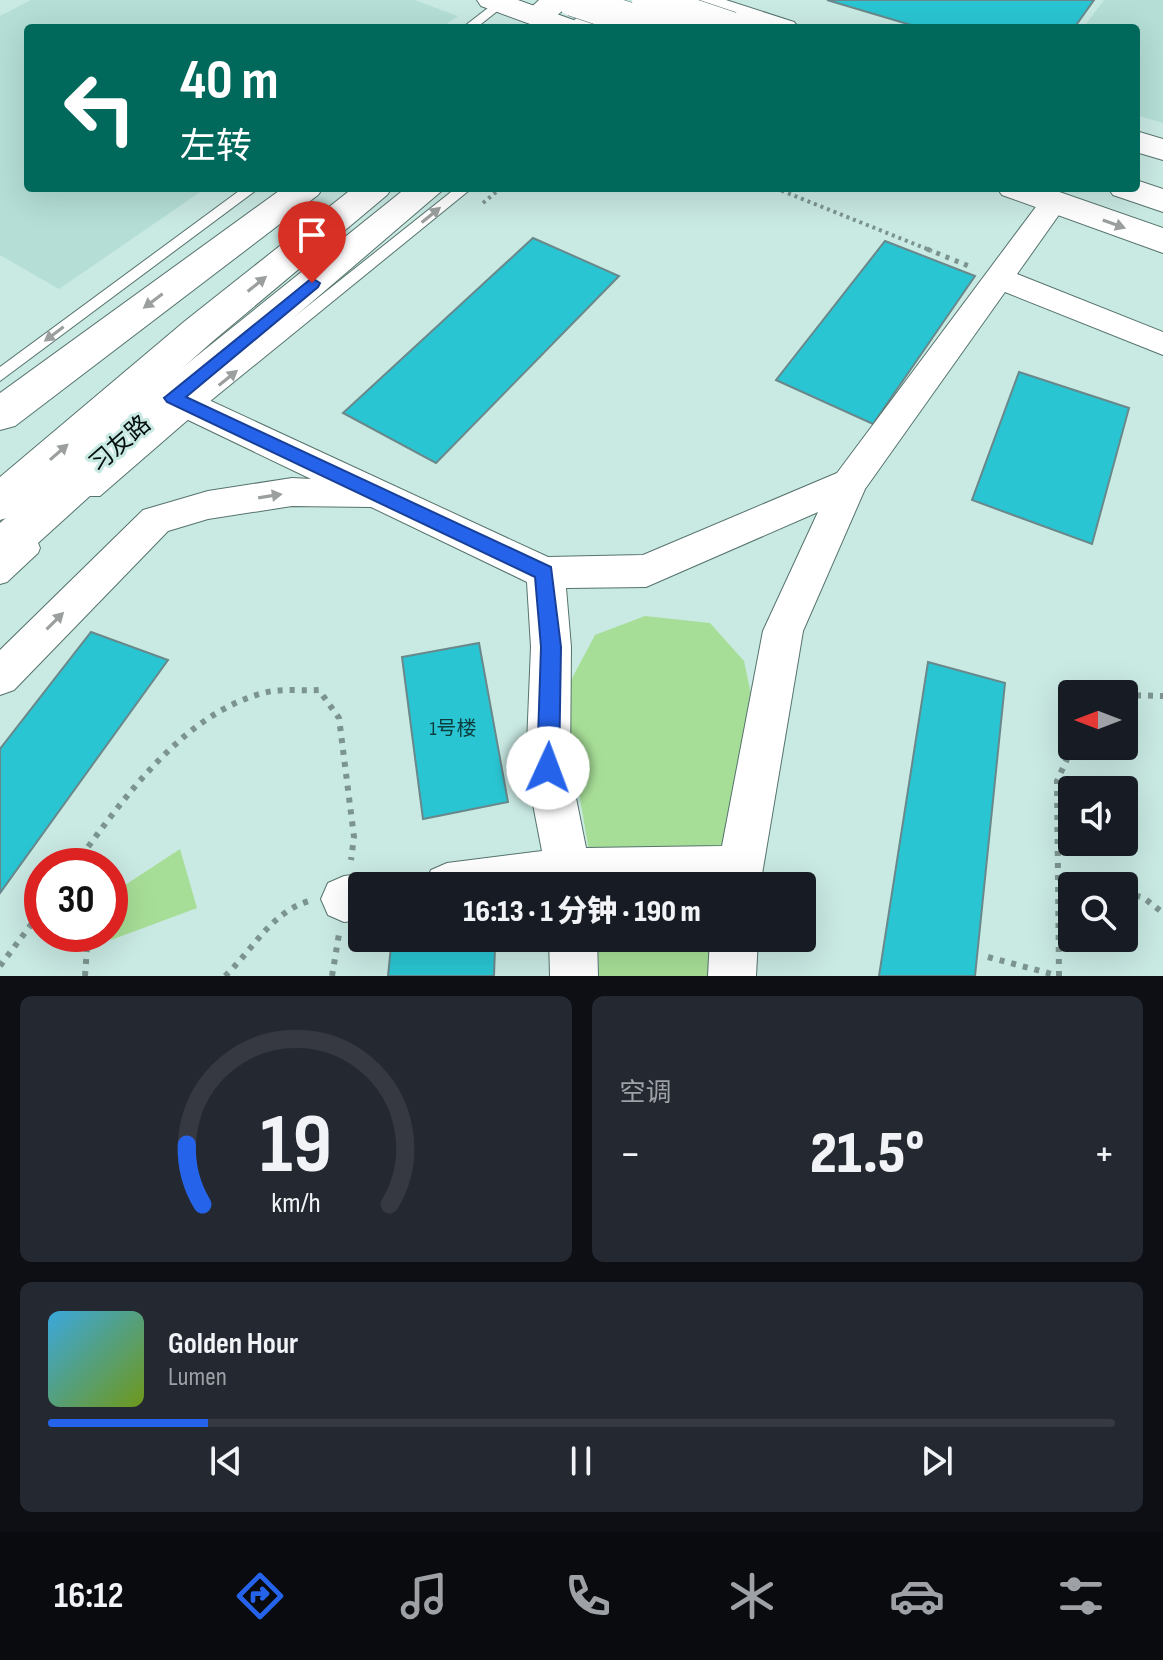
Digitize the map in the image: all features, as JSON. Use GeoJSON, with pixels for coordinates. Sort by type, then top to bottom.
{"type":"FeatureCollection","features":[{"type":"Feature","properties":{"kind":"main road"},"geometry":{"type":"LineString","coordinates":[[573,0],[646,24]]}},
{"type":"Feature","properties":{"kind":"main road"},"geometry":{"type":"LineString","coordinates":[[586,24],[592,18],[599,0]]}},
{"type":"Feature","properties":{"kind":"main road"},"geometry":{"type":"LineString","coordinates":[[625,24],[649,0],[719,24]]}},
{"type":"Feature","properties":{"kind":"main road"},"geometry":{"type":"LineString","coordinates":[[662,24],[688,0]]}},
{"type":"Feature","properties":{"kind":"main road"},"geometry":{"type":"LineString","coordinates":[[697,0],[772,24]]}},
{"type":"Feature","properties":{"kind":"main road"},"geometry":{"type":"LineString","coordinates":[[499,1],[560,24]]}},
{"type":"Feature","properties":{"kind":"main road"},"geometry":{"type":"LineString","coordinates":[[1140,142],[1163,150]]}},
{"type":"Feature","properties":{"kind":"main road"},"geometry":{"type":"LineString","coordinates":[[1140,164],[1163,172]]}},
{"type":"Feature","properties":{"kind":"main road"},"geometry":{"type":"LineString","coordinates":[[0,415],[301,192]]}},
{"type":"Feature","properties":{"kind":"main road"},"geometry":{"type":"LineString","coordinates":[[0,503],[199,331],[370,192]]}},
{"type":"Feature","properties":{"kind":"main road","name":"习友路"},"geometry":{"type":"LineString","coordinates":[[0,550],[183,402],[423,192]]}},
{"type":"Feature","properties":{"kind":"main road"},"geometry":{"type":"LineString","coordinates":[[1025,192],[1163,241]]}},
{"type":"Feature","properties":{"kind":"main road"},"geometry":{"type":"LineString","coordinates":[[1137,192],[1163,201]]}},
{"type":"Feature","properties":{"kind":"street"},"geometry":{"type":"LineString","coordinates":[[738,872],[783,631],[850,483],[1054,202]]}},
{"type":"Feature","properties":{"kind":"street"},"geometry":{"type":"LineString","coordinates":[[998,278],[1163,344]]}},
{"type":"Feature","properties":{"kind":"street"},"geometry":{"type":"LineString","coordinates":[[183,402],[545,573],[646,571],[850,483]]}},
{"type":"Feature","properties":{"kind":"street"},"geometry":{"type":"LineString","coordinates":[[0,677],[156,520],[208,505],[292,492],[383,496]]}},
{"type":"Feature","properties":{"kind":"street"},"geometry":{"type":"LineString","coordinates":[[545,573],[551,647],[548,768],[568,872]]}},
{"type":"Feature","properties":{"kind":"street"},"geometry":{"type":"LineString","coordinates":[[573,952],[574,976]]}},
{"type":"Feature","properties":{"kind":"street"},"geometry":{"type":"LineString","coordinates":[[732,976],[733,952]]}},
{"type":"Feature","properties":{"kind":"lane"},"geometry":{"type":"LineString","coordinates":[[473,24],[499,1]]}},
{"type":"Feature","properties":{"kind":"lane"},"geometry":{"type":"LineString","coordinates":[[0,375],[247,192]]}},
{"type":"Feature","properties":{"kind":"lane"},"geometry":{"type":"LineString","coordinates":[[79,504],[183,402],[460,192]]}},
{"type":"Feature","properties":{"kind":"lane"},"geometry":{"type":"LineString","coordinates":[[0,576],[45,535]]}},
{"type":"Feature","properties":{"kind":"path"},"geometry":{"type":"LineString","coordinates":[[785,192],[998,278]]}},
{"type":"Feature","properties":{"kind":"path"},"geometry":{"type":"LineString","coordinates":[[87,848],[160,760],[218,713],[262,693],[319,690],[339,718],[354,837],[353,872]]}},
{"type":"Feature","properties":{"kind":"path"},"geometry":{"type":"LineString","coordinates":[[1138,695],[1163,696]]}},
{"type":"Feature","properties":{"kind":"path"},"geometry":{"type":"LineString","coordinates":[[1058,878],[1057,781],[1067,760]]}},
{"type":"Feature","properties":{"kind":"path"},"geometry":{"type":"LineString","coordinates":[[1138,896],[1163,913]]}},
{"type":"Feature","properties":{"kind":"path"},"geometry":{"type":"LineString","coordinates":[[225,976],[267,930],[298,902],[348,898]]}},
{"type":"Feature","properties":{"kind":"path"},"geometry":{"type":"LineString","coordinates":[[332,976],[348,917]]}},
{"type":"Feature","properties":{"kind":"path"},"geometry":{"type":"LineString","coordinates":[[0,966],[24,934]]}},
{"type":"Feature","properties":{"kind":"path"},"geometry":{"type":"LineString","coordinates":[[85,976],[87,952]]}},
{"type":"Feature","properties":{"kind":"path"},"geometry":{"type":"LineString","coordinates":[[988,957],[1059,976],[1059,952]]}},
{"type":"Feature","properties":{"kind":"shaded area"},"geometry":{"type":"Polygon","coordinates":[[[31,0],[414,0],[458,16],[447,24],[24,24],[24,192],[200,192],[59,289],[0,255],[0,16],[31,0]]]}},
{"type":"Feature","properties":{"kind":"shaded area"},"geometry":{"type":"Polygon","coordinates":[[[1104,0],[1163,0],[1163,123],[1140,116],[1140,24],[1086,24],[1104,0]]]}},
{"type":"Feature","properties":{"kind":"green space"},"geometry":{"type":"Polygon","coordinates":[[[645,616],[710,623],[744,661],[751,694],[765,708],[781,744],[777,786],[718,868],[691,872],[593,872],[571,746],[569,684],[595,635],[645,616]]]}},
{"type":"Feature","properties":{"kind":"green space"},"geometry":{"type":"Polygon","coordinates":[[[180,849],[197,908],[128,934],[128,883],[180,849]]]}},
{"type":"Feature","properties":{"kind":"green space"},"geometry":{"type":"Polygon","coordinates":[[[598,952],[713,952],[712,976],[599,976],[598,952]]]}},
{"type":"Feature","properties":{"kind":"building"},"geometry":{"type":"Polygon","coordinates":[[[827,0],[1094,0],[1077,24],[908,24],[827,0]]]}},
{"type":"Feature","properties":{"kind":"building"},"geometry":{"type":"Polygon","coordinates":[[[533,238],[619,276],[436,463],[343,413],[533,238]]]}},
{"type":"Feature","properties":{"kind":"building"},"geometry":{"type":"Polygon","coordinates":[[[885,241],[975,276],[873,424],[776,380],[885,241]]]}},
{"type":"Feature","properties":{"kind":"building"},"geometry":{"type":"Polygon","coordinates":[[[1019,372],[1129,408],[1092,544],[972,500],[1019,372]]]}},
{"type":"Feature","properties":{"kind":"building"},"geometry":{"type":"Polygon","coordinates":[[[91,632],[168,660],[32,848],[24,848],[24,860],[0,893],[0,749],[91,632]]]}},
{"type":"Feature","properties":{"kind":"building"},"geometry":{"type":"Polygon","coordinates":[[[479,643],[508,802],[423,819],[402,657],[479,643]]]}},
{"type":"Feature","properties":{"kind":"building"},"geometry":{"type":"Polygon","coordinates":[[[928,662],[1005,683],[975,976],[879,976],[928,662]]]}},
{"type":"Feature","properties":{"kind":"building"},"geometry":{"type":"Polygon","coordinates":[[[390,952],[495,952],[494,976],[388,976],[390,952]]]}},
{"type":"Feature","properties":{"kind":"route"},"geometry":{"type":"LineString","coordinates":[[312,283],[173,398],[545,573],[551,647],[548,768]]}}]}
